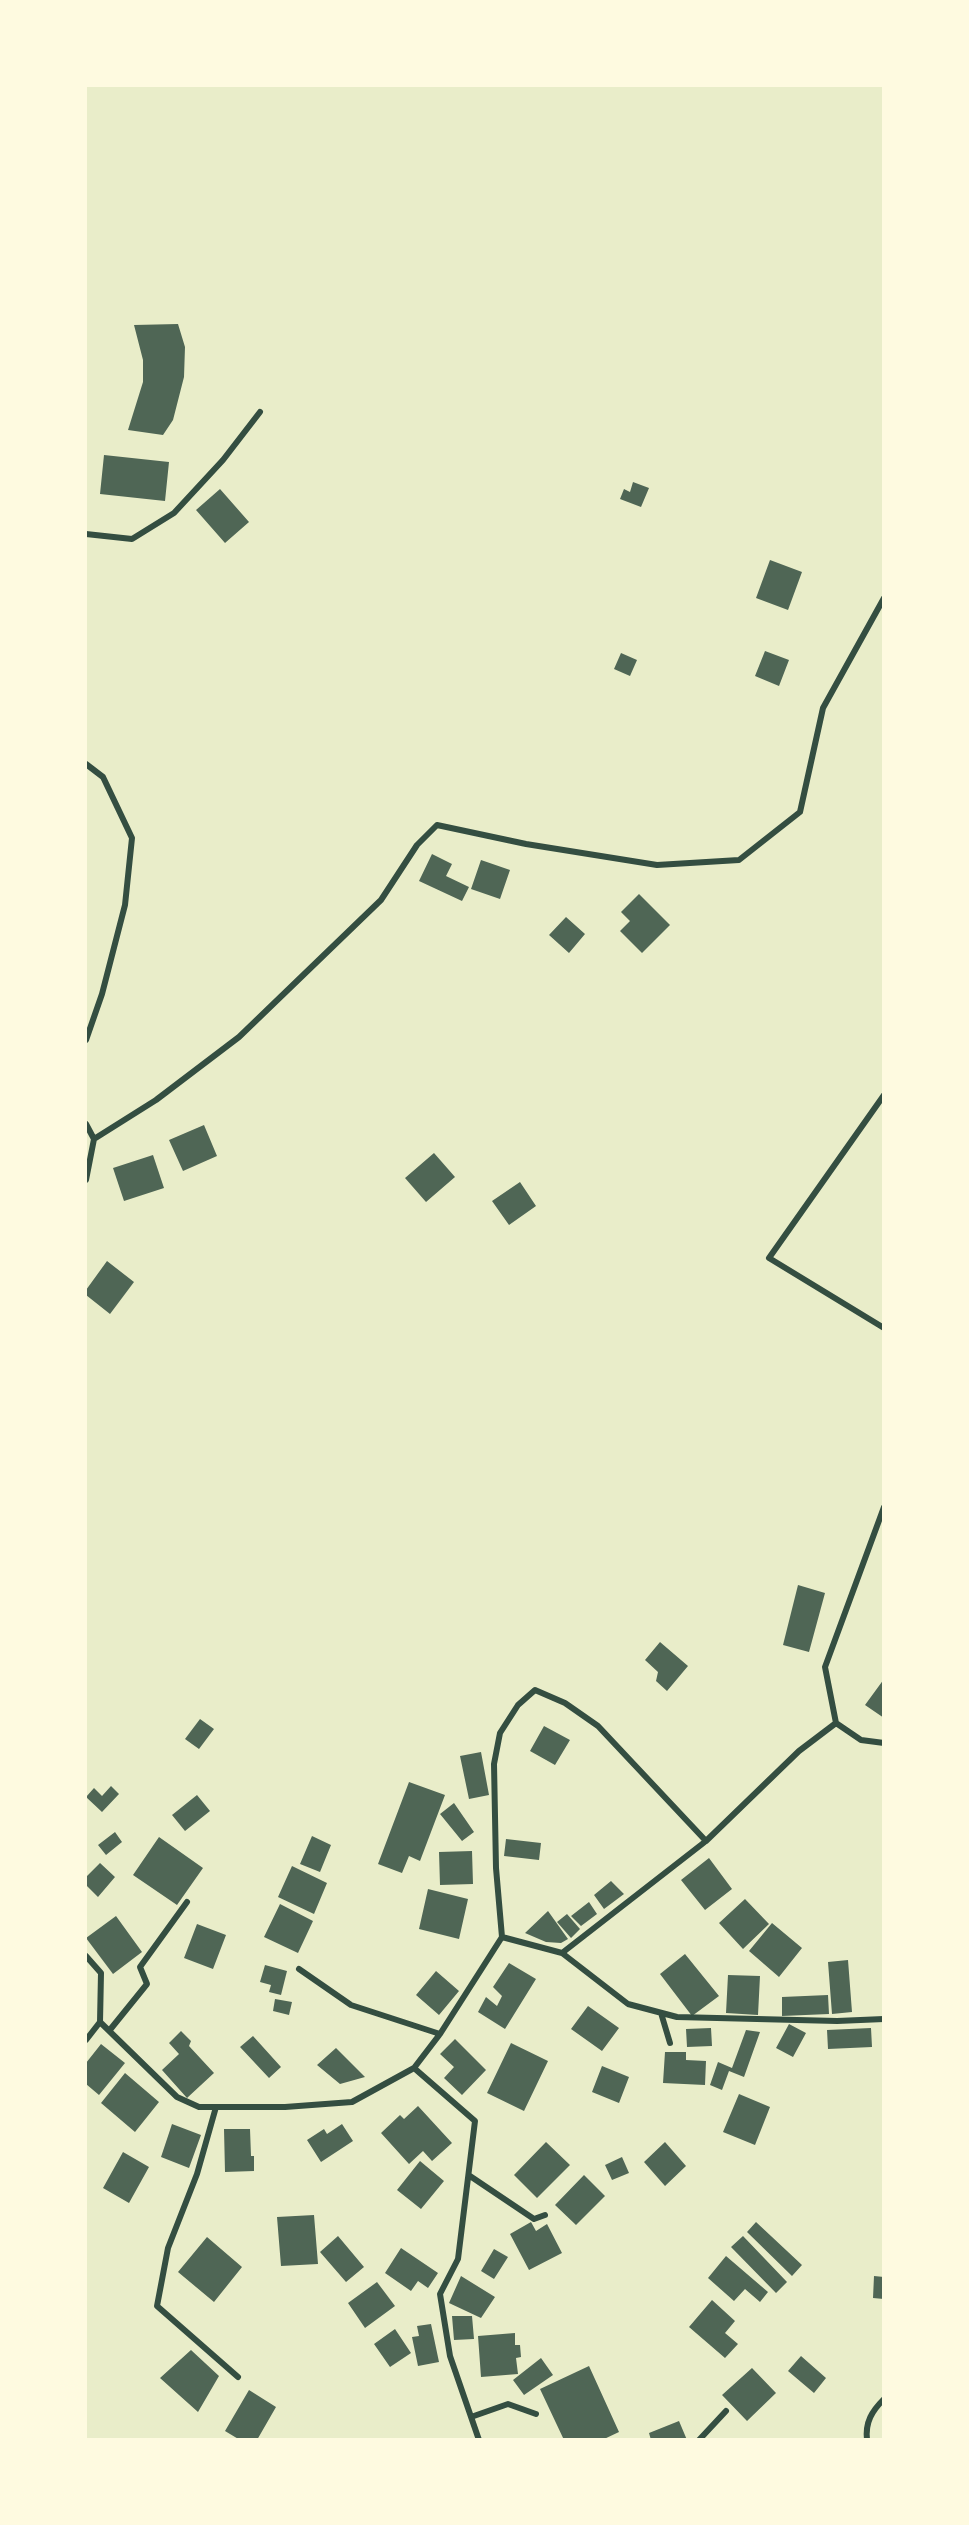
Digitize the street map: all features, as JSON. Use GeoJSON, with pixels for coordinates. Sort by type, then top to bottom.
{"type":"FeatureCollection","features":[{"type":"Feature","properties":{"kind":"street"},"geometry":{"type":"LineString","coordinates":[[86,534],[132,539],[174,513],[223,460],[260,412]]}},
{"type":"Feature","properties":{"kind":"street"},"geometry":{"type":"LineString","coordinates":[[94,1139],[156,1100],[239,1036],[381,900],[417,845],[437,825],[526,844],[657,865],[739,861],[800,812],[823,708],[884,598]]}},
{"type":"Feature","properties":{"kind":"street"},"geometry":{"type":"LineString","coordinates":[[86,764],[103,777],[132,838],[125,905],[102,994],[86,1040]]}},
{"type":"Feature","properties":{"kind":"street"},"geometry":{"type":"LineString","coordinates":[[884,1095],[769,1258],[884,1328]]}},
{"type":"Feature","properties":{"kind":"street"},"geometry":{"type":"LineString","coordinates":[[86,1124],[94,1139],[86,1180]]}},
{"type":"Feature","properties":{"kind":"street"},"geometry":{"type":"LineString","coordinates":[[884,1506],[825,1667],[836,1723],[861,1740],[884,1743]]}},
{"type":"Feature","properties":{"kind":"street"},"geometry":{"type":"LineString","coordinates":[[100,2022],[177,2097],[199,2107],[285,2107],[352,2102],[414,2068],[440,2034],[502,1937],[496,1868],[494,1764],[500,1733],[518,1705],[535,1690],[565,1703],[598,1726],[706,1841]]}},
{"type":"Feature","properties":{"kind":"street"},"geometry":{"type":"LineString","coordinates":[[562,1953],[706,1841],[799,1751],[836,1723]]}},
{"type":"Feature","properties":{"kind":"street"},"geometry":{"type":"LineString","coordinates":[[110,2031],[147,1984],[140,1966],[187,1902]]}},
{"type":"Feature","properties":{"kind":"street"},"geometry":{"type":"LineString","coordinates":[[502,1937],[562,1953],[628,2004],[677,2017],[837,2021],[884,2019]]}},
{"type":"Feature","properties":{"kind":"street"},"geometry":{"type":"LineString","coordinates":[[86,1956],[101,1973],[100,2022],[86,2040]]}},
{"type":"Feature","properties":{"kind":"street"},"geometry":{"type":"LineString","coordinates":[[299,1969],[351,2005],[440,2034]]}},
{"type":"Feature","properties":{"kind":"street"},"geometry":{"type":"LineString","coordinates":[[661,2013],[670,2043]]}},
{"type":"Feature","properties":{"kind":"street"},"geometry":{"type":"LineString","coordinates":[[414,2068],[475,2121],[458,2259],[440,2294],[450,2356],[479,2439]]}},
{"type":"Feature","properties":{"kind":"street"},"geometry":{"type":"LineString","coordinates":[[216,2107],[197,2174],[168,2248],[157,2306],[238,2377]]}},
{"type":"Feature","properties":{"kind":"street"},"geometry":{"type":"LineString","coordinates":[[470,2176],[534,2219],[545,2215]]}},
{"type":"Feature","properties":{"kind":"street"},"geometry":{"type":"LineString","coordinates":[[867,2439],[866,2430],[871,2413],[884,2398]]}},
{"type":"Feature","properties":{"kind":"street"},"geometry":{"type":"LineString","coordinates":[[471,2418],[508,2404],[536,2414]]}},
{"type":"Feature","properties":{"kind":"street"},"geometry":{"type":"LineString","coordinates":[[699,2439],[726,2410]]}},
{"type":"Feature","properties":{"kind":"building"},"geometry":{"type":"Polygon","coordinates":[[[178,324],[185,347],[184,377],[173,420],[163,435],[128,430],[143,382],[143,360],[134,325],[178,324]]]}},
{"type":"Feature","properties":{"kind":"building"},"geometry":{"type":"Polygon","coordinates":[[[104,455],[169,462],[165,501],[100,494],[104,455]]]}},
{"type":"Feature","properties":{"kind":"building"},"geometry":{"type":"Polygon","coordinates":[[[633,482],[649,488],[641,507],[620,499],[624,489],[630,492],[633,482]]]}},
{"type":"Feature","properties":{"kind":"building"},"geometry":{"type":"Polygon","coordinates":[[[220,489],[249,522],[225,543],[196,510],[220,489]]]}},
{"type":"Feature","properties":{"kind":"building"},"geometry":{"type":"Polygon","coordinates":[[[770,560],[802,572],[788,610],[756,598],[770,560]]]}},
{"type":"Feature","properties":{"kind":"building"},"geometry":{"type":"Polygon","coordinates":[[[765,651],[789,660],[779,686],[755,676],[765,651]]]}},
{"type":"Feature","properties":{"kind":"building"},"geometry":{"type":"Polygon","coordinates":[[[621,653],[637,660],[630,676],[614,669],[621,653]]]}},
{"type":"Feature","properties":{"kind":"building"},"geometry":{"type":"Polygon","coordinates":[[[432,854],[452,864],[446,876],[469,887],[462,901],[419,881],[432,854]]]}},
{"type":"Feature","properties":{"kind":"building"},"geometry":{"type":"Polygon","coordinates":[[[481,860],[510,870],[500,899],[471,889],[481,860]]]}},
{"type":"Feature","properties":{"kind":"building"},"geometry":{"type":"Polygon","coordinates":[[[639,894],[670,925],[642,953],[620,931],[630,921],[621,912],[639,894]]]}},
{"type":"Feature","properties":{"kind":"building"},"geometry":{"type":"Polygon","coordinates":[[[566,917],[585,934],[569,953],[549,935],[566,917]]]}},
{"type":"Feature","properties":{"kind":"building"},"geometry":{"type":"Polygon","coordinates":[[[204,1125],[217,1156],[183,1171],[169,1140],[204,1125]]]}},
{"type":"Feature","properties":{"kind":"building"},"geometry":{"type":"Polygon","coordinates":[[[434,1153],[455,1177],[426,1202],[405,1178],[434,1153]]]}},
{"type":"Feature","properties":{"kind":"building"},"geometry":{"type":"Polygon","coordinates":[[[153,1155],[164,1188],[124,1201],[113,1168],[153,1155]]]}},
{"type":"Feature","properties":{"kind":"building"},"geometry":{"type":"Polygon","coordinates":[[[520,1182],[536,1206],[509,1225],[492,1201],[520,1182]]]}},
{"type":"Feature","properties":{"kind":"building"},"geometry":{"type":"Polygon","coordinates":[[[107,1261],[134,1282],[110,1314],[86,1295],[86,1290],[107,1261]]]}},
{"type":"Feature","properties":{"kind":"building"},"geometry":{"type":"Polygon","coordinates":[[[798,1585],[825,1593],[809,1652],[783,1645],[798,1585]]]}},
{"type":"Feature","properties":{"kind":"building"},"geometry":{"type":"Polygon","coordinates":[[[660,1642],[688,1666],[667,1691],[656,1681],[658,1672],[645,1660],[660,1642]]]}},
{"type":"Feature","properties":{"kind":"building"},"geometry":{"type":"Polygon","coordinates":[[[884,1679],[884,1718],[865,1705],[884,1679]]]}},
{"type":"Feature","properties":{"kind":"building"},"geometry":{"type":"Polygon","coordinates":[[[200,1719],[214,1729],[199,1749],[185,1739],[200,1719]]]}},
{"type":"Feature","properties":{"kind":"building"},"geometry":{"type":"Polygon","coordinates":[[[544,1726],[570,1740],[555,1765],[530,1751],[544,1726]]]}},
{"type":"Feature","properties":{"kind":"building"},"geometry":{"type":"Polygon","coordinates":[[[481,1752],[489,1795],[469,1799],[460,1756],[481,1752]]]}},
{"type":"Feature","properties":{"kind":"building"},"geometry":{"type":"Polygon","coordinates":[[[409,1782],[445,1795],[420,1861],[409,1856],[402,1873],[378,1864],[409,1782]]]}},
{"type":"Feature","properties":{"kind":"building"},"geometry":{"type":"Polygon","coordinates":[[[111,1786],[119,1794],[102,1812],[86,1797],[94,1788],[102,1796],[111,1786]]]}},
{"type":"Feature","properties":{"kind":"building"},"geometry":{"type":"Polygon","coordinates":[[[197,1795],[210,1811],[185,1831],[172,1815],[197,1795]]]}},
{"type":"Feature","properties":{"kind":"building"},"geometry":{"type":"Polygon","coordinates":[[[454,1803],[474,1832],[462,1841],[440,1814],[454,1803]]]}},
{"type":"Feature","properties":{"kind":"building"},"geometry":{"type":"Polygon","coordinates":[[[115,1832],[122,1842],[106,1855],[98,1845],[115,1832]]]}},
{"type":"Feature","properties":{"kind":"building"},"geometry":{"type":"Polygon","coordinates":[[[312,1836],[331,1845],[320,1872],[300,1864],[312,1836]]]}},
{"type":"Feature","properties":{"kind":"building"},"geometry":{"type":"Polygon","coordinates":[[[159,1837],[203,1868],[177,1905],[133,1875],[159,1837]]]}},
{"type":"Feature","properties":{"kind":"building"},"geometry":{"type":"Polygon","coordinates":[[[506,1839],[541,1843],[539,1860],[504,1856],[506,1839]]]}},
{"type":"Feature","properties":{"kind":"building"},"geometry":{"type":"Polygon","coordinates":[[[472,1851],[473,1884],[440,1885],[439,1852],[472,1851]]]}},
{"type":"Feature","properties":{"kind":"building"},"geometry":{"type":"Polygon","coordinates":[[[709,1858],[732,1889],[705,1910],[681,1880],[709,1858]]]}},
{"type":"Feature","properties":{"kind":"building"},"geometry":{"type":"Polygon","coordinates":[[[100,1863],[115,1877],[98,1897],[86,1885],[86,1877],[100,1863]]]}},
{"type":"Feature","properties":{"kind":"building"},"geometry":{"type":"Polygon","coordinates":[[[292,1866],[327,1883],[314,1914],[278,1897],[292,1866]]]}},
{"type":"Feature","properties":{"kind":"building"},"geometry":{"type":"Polygon","coordinates":[[[611,1881],[624,1894],[604,1909],[594,1895],[611,1881]]]}},
{"type":"Feature","properties":{"kind":"building"},"geometry":{"type":"Polygon","coordinates":[[[428,1889],[468,1899],[459,1939],[419,1929],[428,1889]]]}},
{"type":"Feature","properties":{"kind":"building"},"geometry":{"type":"Polygon","coordinates":[[[745,1899],[769,1924],[743,1949],[719,1923],[745,1899]]]}},
{"type":"Feature","properties":{"kind":"building"},"geometry":{"type":"Polygon","coordinates":[[[589,1902],[597,1914],[581,1926],[571,1916],[589,1902]]]}},
{"type":"Feature","properties":{"kind":"building"},"geometry":{"type":"Polygon","coordinates":[[[280,1904],[313,1921],[298,1953],[264,1937],[280,1904]]]}},
{"type":"Feature","properties":{"kind":"building"},"geometry":{"type":"Polygon","coordinates":[[[548,1911],[568,1939],[561,1943],[546,1942],[525,1933],[548,1911]]]}},
{"type":"Feature","properties":{"kind":"building"},"geometry":{"type":"Polygon","coordinates":[[[567,1914],[580,1929],[571,1938],[557,1922],[567,1914]]]}},
{"type":"Feature","properties":{"kind":"building"},"geometry":{"type":"Polygon","coordinates":[[[116,1916],[142,1952],[113,1974],[86,1938],[116,1916]]]}},
{"type":"Feature","properties":{"kind":"building"},"geometry":{"type":"Polygon","coordinates":[[[772,1923],[802,1948],[779,1977],[749,1951],[772,1923]]]}},
{"type":"Feature","properties":{"kind":"building"},"geometry":{"type":"Polygon","coordinates":[[[197,1924],[226,1935],[213,1969],[184,1958],[197,1924]]]}},
{"type":"Feature","properties":{"kind":"building"},"geometry":{"type":"Polygon","coordinates":[[[685,1954],[719,1996],[692,2016],[660,1974],[685,1954]]]}},
{"type":"Feature","properties":{"kind":"building"},"geometry":{"type":"Polygon","coordinates":[[[848,1960],[852,2012],[832,2014],[828,1962],[848,1960]]]}},
{"type":"Feature","properties":{"kind":"building"},"geometry":{"type":"Polygon","coordinates":[[[509,1963],[536,1979],[505,2029],[478,2012],[486,1997],[497,2006],[502,1996],[493,1987],[509,1963]]]}},
{"type":"Feature","properties":{"kind":"building"},"geometry":{"type":"Polygon","coordinates":[[[265,1965],[287,1971],[281,1995],[269,1992],[271,1985],[260,1982],[265,1965]]]}},
{"type":"Feature","properties":{"kind":"building"},"geometry":{"type":"Polygon","coordinates":[[[436,1971],[459,1991],[439,2015],[416,1995],[436,1971]]]}},
{"type":"Feature","properties":{"kind":"building"},"geometry":{"type":"Polygon","coordinates":[[[728,1975],[760,1976],[758,2015],[726,2013],[728,1975]]]}},
{"type":"Feature","properties":{"kind":"building"},"geometry":{"type":"Polygon","coordinates":[[[828,1995],[829,2014],[782,2016],[782,1997],[828,1995]]]}},
{"type":"Feature","properties":{"kind":"building"},"geometry":{"type":"Polygon","coordinates":[[[275,1999],[292,2002],[289,2015],[273,2011],[275,1999]]]}},
{"type":"Feature","properties":{"kind":"building"},"geometry":{"type":"Polygon","coordinates":[[[588,2006],[619,2028],[602,2051],[571,2029],[588,2006]]]}},
{"type":"Feature","properties":{"kind":"building"},"geometry":{"type":"Polygon","coordinates":[[[789,2024],[806,2033],[793,2057],[776,2048],[789,2024]]]}},
{"type":"Feature","properties":{"kind":"building"},"geometry":{"type":"Polygon","coordinates":[[[711,2028],[712,2046],[687,2047],[686,2029],[711,2028]]]}},
{"type":"Feature","properties":{"kind":"building"},"geometry":{"type":"Polygon","coordinates":[[[871,2028],[872,2047],[828,2049],[827,2030],[871,2028]]]}},
{"type":"Feature","properties":{"kind":"building"},"geometry":{"type":"Polygon","coordinates":[[[746,2030],[760,2032],[744,2077],[729,2071],[722,2090],[710,2085],[718,2062],[732,2068],[746,2030]]]}},
{"type":"Feature","properties":{"kind":"building"},"geometry":{"type":"Polygon","coordinates":[[[181,2031],[191,2041],[189,2046],[214,2073],[187,2098],[162,2070],[179,2054],[169,2043],[181,2031]]]}},
{"type":"Feature","properties":{"kind":"building"},"geometry":{"type":"Polygon","coordinates":[[[253,2036],[281,2067],[269,2078],[240,2047],[253,2036]]]}},
{"type":"Feature","properties":{"kind":"building"},"geometry":{"type":"Polygon","coordinates":[[[455,2039],[486,2070],[462,2095],[444,2078],[454,2067],[440,2054],[455,2039]]]}},
{"type":"Feature","properties":{"kind":"building"},"geometry":{"type":"Polygon","coordinates":[[[511,2043],[548,2061],[524,2111],[487,2093],[511,2043]]]}},
{"type":"Feature","properties":{"kind":"building"},"geometry":{"type":"Polygon","coordinates":[[[101,2044],[125,2063],[99,2095],[86,2084],[86,2063],[101,2044]]]}},
{"type":"Feature","properties":{"kind":"building"},"geometry":{"type":"Polygon","coordinates":[[[336,2048],[365,2077],[340,2084],[317,2065],[336,2048]]]}},
{"type":"Feature","properties":{"kind":"building"},"geometry":{"type":"Polygon","coordinates":[[[665,2052],[686,2052],[686,2060],[706,2061],[705,2085],[663,2083],[665,2052]]]}},
{"type":"Feature","properties":{"kind":"building"},"geometry":{"type":"Polygon","coordinates":[[[602,2066],[629,2077],[619,2103],[592,2092],[602,2066]]]}},
{"type":"Feature","properties":{"kind":"building"},"geometry":{"type":"Polygon","coordinates":[[[125,2073],[159,2102],[135,2132],[101,2103],[125,2073]]]}},
{"type":"Feature","properties":{"kind":"building"},"geometry":{"type":"Polygon","coordinates":[[[739,2094],[770,2107],[755,2145],[723,2132],[739,2094]]]}},
{"type":"Feature","properties":{"kind":"building"},"geometry":{"type":"Polygon","coordinates":[[[418,2106],[452,2143],[432,2161],[423,2151],[409,2164],[381,2133],[400,2115],[404,2119],[418,2106]]]}},
{"type":"Feature","properties":{"kind":"building"},"geometry":{"type":"Polygon","coordinates":[[[172,2124],[201,2135],[189,2168],[161,2157],[172,2124]]]}},
{"type":"Feature","properties":{"kind":"building"},"geometry":{"type":"Polygon","coordinates":[[[342,2124],[353,2141],[321,2162],[307,2140],[324,2129],[327,2134],[342,2124]]]}},
{"type":"Feature","properties":{"kind":"building"},"geometry":{"type":"Polygon","coordinates":[[[224,2129],[250,2129],[254,2171],[225,2172],[224,2129]]]}},
{"type":"Feature","properties":{"kind":"building"},"geometry":{"type":"Polygon","coordinates":[[[546,2142],[570,2165],[537,2198],[514,2175],[546,2142]]]}},
{"type":"Feature","properties":{"kind":"building"},"geometry":{"type":"Polygon","coordinates":[[[665,2142],[686,2166],[665,2186],[644,2162],[665,2142]]]}},
{"type":"Feature","properties":{"kind":"building"},"geometry":{"type":"Polygon","coordinates":[[[123,2152],[149,2167],[129,2203],[103,2188],[123,2152]]]}},
{"type":"Feature","properties":{"kind":"building"},"geometry":{"type":"Polygon","coordinates":[[[622,2157],[629,2173],[612,2180],[605,2165],[622,2157]]]}},
{"type":"Feature","properties":{"kind":"building"},"geometry":{"type":"Polygon","coordinates":[[[420,2161],[444,2181],[421,2209],[397,2190],[420,2161]]]}},
{"type":"Feature","properties":{"kind":"building"},"geometry":{"type":"Polygon","coordinates":[[[584,2175],[605,2196],[576,2225],[555,2205],[584,2175]]]}},
{"type":"Feature","properties":{"kind":"building"},"geometry":{"type":"Polygon","coordinates":[[[314,2215],[318,2264],[281,2266],[277,2217],[314,2215]]]}},
{"type":"Feature","properties":{"kind":"building"},"geometry":{"type":"Polygon","coordinates":[[[531,2222],[536,2231],[547,2224],[562,2253],[529,2270],[510,2234],[531,2222]]]}},
{"type":"Feature","properties":{"kind":"building"},"geometry":{"type":"Polygon","coordinates":[[[756,2222],[802,2265],[792,2276],[747,2232],[756,2222]]]}},
{"type":"Feature","properties":{"kind":"building"},"geometry":{"type":"Polygon","coordinates":[[[338,2236],[364,2267],[346,2282],[320,2252],[338,2236]]]}},
{"type":"Feature","properties":{"kind":"building"},"geometry":{"type":"Polygon","coordinates":[[[743,2236],[787,2282],[776,2293],[731,2247],[743,2236]]]}},
{"type":"Feature","properties":{"kind":"building"},"geometry":{"type":"Polygon","coordinates":[[[207,2237],[242,2267],[214,2302],[178,2272],[207,2237]]]}},
{"type":"Feature","properties":{"kind":"building"},"geometry":{"type":"Polygon","coordinates":[[[401,2248],[438,2273],[428,2288],[418,2281],[411,2291],[385,2273],[401,2248]]]}},
{"type":"Feature","properties":{"kind":"building"},"geometry":{"type":"Polygon","coordinates":[[[494,2249],[508,2257],[494,2279],[481,2271],[494,2249]]]}},
{"type":"Feature","properties":{"kind":"building"},"geometry":{"type":"Polygon","coordinates":[[[726,2256],[768,2292],[760,2302],[745,2289],[734,2301],[708,2278],[726,2256]]]}},
{"type":"Feature","properties":{"kind":"building"},"geometry":{"type":"Polygon","coordinates":[[[461,2276],[495,2297],[481,2318],[449,2303],[461,2276]]]}},
{"type":"Feature","properties":{"kind":"building"},"geometry":{"type":"Polygon","coordinates":[[[874,2276],[884,2277],[884,2299],[873,2298],[874,2276]]]}},
{"type":"Feature","properties":{"kind":"building"},"geometry":{"type":"Polygon","coordinates":[[[377,2282],[395,2306],[365,2328],[348,2303],[377,2282]]]}},
{"type":"Feature","properties":{"kind":"building"},"geometry":{"type":"Polygon","coordinates":[[[712,2300],[735,2321],[725,2333],[738,2344],[725,2358],[689,2327],[712,2300]]]}},
{"type":"Feature","properties":{"kind":"building"},"geometry":{"type":"Polygon","coordinates":[[[452,2316],[472,2316],[474,2339],[454,2340],[452,2316]]]}},
{"type":"Feature","properties":{"kind":"building"},"geometry":{"type":"Polygon","coordinates":[[[431,2324],[439,2362],[418,2366],[412,2337],[419,2336],[417,2326],[431,2324]]]}},
{"type":"Feature","properties":{"kind":"building"},"geometry":{"type":"Polygon","coordinates":[[[395,2329],[411,2353],[390,2367],[374,2344],[395,2329]]]}},
{"type":"Feature","properties":{"kind":"building"},"geometry":{"type":"Polygon","coordinates":[[[515,2333],[515,2345],[520,2345],[521,2357],[516,2358],[518,2374],[481,2377],[478,2336],[515,2333]]]}},
{"type":"Feature","properties":{"kind":"building"},"geometry":{"type":"Polygon","coordinates":[[[191,2350],[219,2376],[198,2412],[160,2378],[191,2350]]]}},
{"type":"Feature","properties":{"kind":"building"},"geometry":{"type":"Polygon","coordinates":[[[801,2356],[826,2378],[814,2393],[788,2371],[801,2356]]]}},
{"type":"Feature","properties":{"kind":"building"},"geometry":{"type":"Polygon","coordinates":[[[541,2358],[553,2375],[524,2395],[513,2380],[541,2358]]]}},
{"type":"Feature","properties":{"kind":"building"},"geometry":{"type":"Polygon","coordinates":[[[589,2366],[619,2432],[602,2440],[564,2440],[540,2389],[589,2366]]]}},
{"type":"Feature","properties":{"kind":"building"},"geometry":{"type":"Polygon","coordinates":[[[752,2368],[776,2393],[747,2421],[722,2395],[752,2368]]]}},
{"type":"Feature","properties":{"kind":"building"},"geometry":{"type":"Polygon","coordinates":[[[249,2390],[276,2407],[257,2440],[240,2440],[225,2431],[249,2390]]]}},
{"type":"Feature","properties":{"kind":"building"},"geometry":{"type":"Polygon","coordinates":[[[679,2421],[687,2440],[651,2440],[649,2433],[679,2421]]]}}]}
